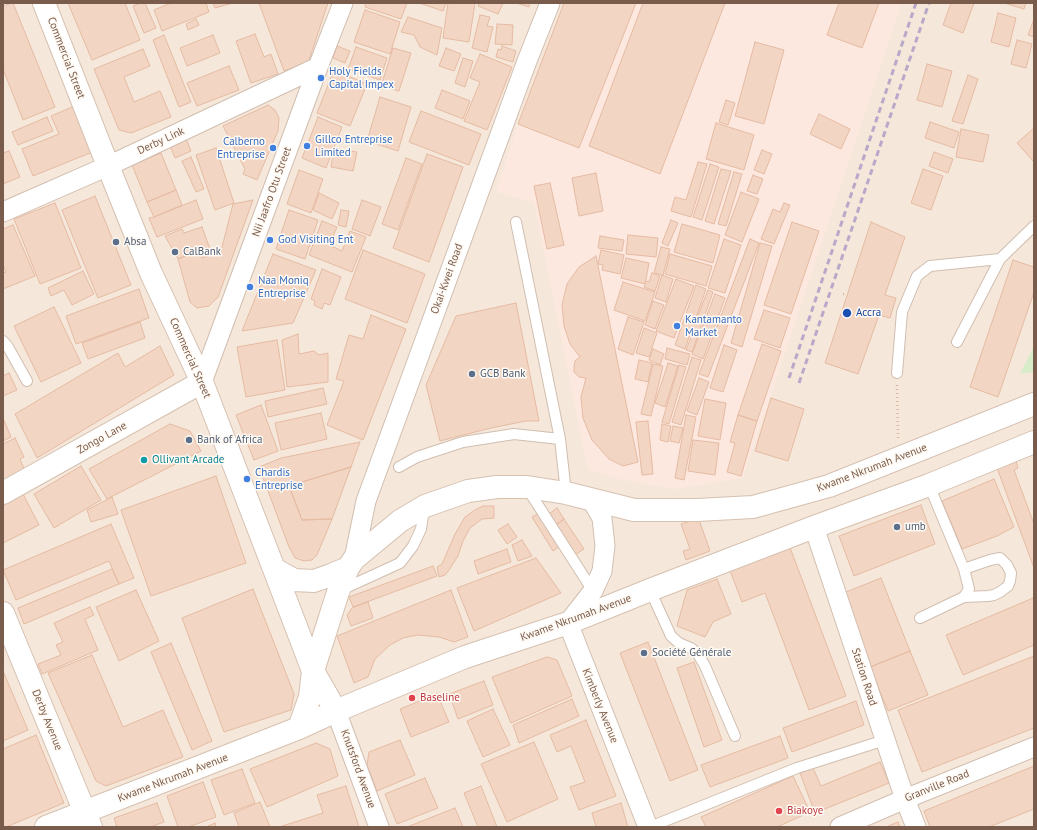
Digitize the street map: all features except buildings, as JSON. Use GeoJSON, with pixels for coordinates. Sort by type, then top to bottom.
{"type":"FeatureCollection","features":[{"type":"Feature","properties":{"kind":"main road","name":"Commercial Street"},"geometry":{"type":"LineString","coordinates":[[44,3],[151,273],[202,382],[313,671],[336,711]]}},
{"type":"Feature","properties":{"kind":"main road","name":"Zongo Lane"},"geometry":{"type":"LineString","coordinates":[[3,493],[202,382]]}},
{"type":"Feature","properties":{"kind":"main road","name":"Kwame Nkrumah Avenue"},"geometry":{"type":"LineString","coordinates":[[299,728],[310,697],[313,671],[338,592],[351,564],[400,521],[425,506],[468,491],[496,487],[527,487],[566,493],[634,510],[697,510],[753,507],[829,486],[1034,404]]}},
{"type":"Feature","properties":{"kind":"main road","name":"Kwame Nkrumah Avenue"},"geometry":{"type":"LineString","coordinates":[[46,827],[88,819],[336,711],[465,657],[568,623],[814,527],[929,485],[1034,442]]}},
{"type":"Feature","properties":{"kind":"main road"},"geometry":{"type":"LineString","coordinates":[[274,568],[294,580],[314,581],[331,575],[351,564]]}},
{"type":"Feature","properties":{"kind":"main road","name":"Derby Avenue"},"geometry":{"type":"LineString","coordinates":[[3,613],[88,819]]}},
{"type":"Feature","properties":{"kind":"street","name":"Nii Jaafro Otu Street"},"geometry":{"type":"LineString","coordinates":[[202,382],[343,3]]}},
{"type":"Feature","properties":{"kind":"street","name":"Okai-Kwei Road"},"geometry":{"type":"LineString","coordinates":[[351,564],[366,500],[527,61],[550,3]]}},
{"type":"Feature","properties":{"kind":"street","name":"Derby Link"},"geometry":{"type":"LineString","coordinates":[[3,212],[108,166],[318,67]]}},
{"type":"Feature","properties":{"kind":"street"},"geometry":{"type":"LineString","coordinates":[[568,623],[593,591],[602,571],[606,546],[602,518],[591,499]]}},
{"type":"Feature","properties":{"kind":"street","name":"Station Road"},"geometry":{"type":"LineString","coordinates":[[814,527],[905,799],[916,827]]}},
{"type":"Feature","properties":{"kind":"street","name":"Kimberly Avenue"},"geometry":{"type":"LineString","coordinates":[[568,623],[649,827]]}},
{"type":"Feature","properties":{"kind":"street","name":"Knutsford Avenue"},"geometry":{"type":"LineString","coordinates":[[336,711],[379,827]]}},
{"type":"Feature","properties":{"kind":"street","name":"Granville Road"},"geometry":{"type":"LineString","coordinates":[[840,827],[1034,747]]}},
{"type":"Feature","properties":{"kind":"lane"},"geometry":{"type":"LineString","coordinates":[[516,222],[560,439],[566,493]]}},
{"type":"Feature","properties":{"kind":"lane"},"geometry":{"type":"LineString","coordinates":[[957,342],[1000,259],[1034,226]]}},
{"type":"Feature","properties":{"kind":"lane"},"geometry":{"type":"LineString","coordinates":[[897,373],[902,312],[917,276],[930,266],[1000,259]]}},
{"type":"Feature","properties":{"kind":"lane"},"geometry":{"type":"LineString","coordinates":[[3,341],[8,347],[27,381]]}},
{"type":"Feature","properties":{"kind":"lane"},"geometry":{"type":"LineString","coordinates":[[399,467],[417,457],[462,442],[514,434],[560,439]]}},
{"type":"Feature","properties":{"kind":"lane"},"geometry":{"type":"LineString","coordinates":[[929,485],[964,569],[969,589],[964,597]]}},
{"type":"Feature","properties":{"kind":"lane"},"geometry":{"type":"LineString","coordinates":[[527,487],[593,591]]}},
{"type":"Feature","properties":{"kind":"lane"},"geometry":{"type":"LineString","coordinates":[[338,592],[400,563],[413,546],[421,529],[425,506]]}},
{"type":"Feature","properties":{"kind":"lane"},"geometry":{"type":"LineString","coordinates":[[920,618],[964,597],[994,595],[1008,586],[1010,581],[1011,573],[1007,565],[1000,558],[964,569]]}},
{"type":"Feature","properties":{"kind":"lane"},"geometry":{"type":"LineString","coordinates":[[650,590],[671,636],[679,643],[691,648],[698,654],[705,666],[735,736]]}},
{"type":"Feature","properties":{"kind":"lane"},"geometry":{"type":"LineString","coordinates":[[649,827],[797,768],[885,740]]}},
{"type":"Feature","properties":{"kind":"path"},"geometry":{"type":"LineString","coordinates":[[843,294],[847,295]]}},
{"type":"Feature","properties":{"kind":"path"},"geometry":{"type":"LineString","coordinates":[[897,373],[898,458]]}},
{"type":"Feature","properties":{"kind":"shaded area"},"geometry":{"type":"Polygon","coordinates":[[[3,3],[1034,3],[1034,827],[3,827],[3,3]]]}},
{"type":"Feature","properties":{"kind":"shaded area","name":"Kantamanto Market"},"geometry":{"type":"Polygon","coordinates":[[[564,3],[902,3],[743,478],[675,489],[624,480],[588,470],[534,202],[496,192],[518,124],[564,3]]]}},
{"type":"Feature","properties":{"kind":"green space"},"geometry":{"type":"Polygon","coordinates":[[[1034,346],[1034,372],[1020,374],[1034,346]]]}},
{"type":"Feature","properties":{"kind":"railway"},"geometry":{"type":"LineString","coordinates":[[789,378],[916,3]]}},
{"type":"Feature","properties":{"kind":"railway"},"geometry":{"type":"LineString","coordinates":[[799,383],[929,3]]}},
{"type":"Feature","properties":{"kind":"place","name":"Holy Fields Capital Impex"},"geometry":{"type":"Point","coordinates":[321,78]}},
{"type":"Feature","properties":{"kind":"place","name":"Gillco Entreprise Limited"},"geometry":{"type":"Point","coordinates":[307,146]}},
{"type":"Feature","properties":{"kind":"place","name":"Calberno Entreprise"},"geometry":{"type":"Point","coordinates":[273,148]}},
{"type":"Feature","properties":{"kind":"place","name":"God Visiting Ent"},"geometry":{"type":"Point","coordinates":[270,240]}},
{"type":"Feature","properties":{"kind":"place","name":"Absa"},"geometry":{"type":"Point","coordinates":[116,242]}},
{"type":"Feature","properties":{"kind":"place","name":"CalBank"},"geometry":{"type":"Point","coordinates":[175,252]}},
{"type":"Feature","properties":{"kind":"place","name":"Naa Moniq Entreprise"},"geometry":{"type":"Point","coordinates":[250,287]}},
{"type":"Feature","properties":{"kind":"place","name":"Accra"},"geometry":{"type":"Point","coordinates":[847,313]}},
{"type":"Feature","properties":{"kind":"place","name":"Kantamanto Market"},"geometry":{"type":"Point","coordinates":[677,326]}},
{"type":"Feature","properties":{"kind":"place","name":"GCB Bank"},"geometry":{"type":"Point","coordinates":[472,374]}},
{"type":"Feature","properties":{"kind":"place","name":"Bank of Africa"},"geometry":{"type":"Point","coordinates":[189,440]}},
{"type":"Feature","properties":{"kind":"place","name":"Ollivant Arcade"},"geometry":{"type":"Point","coordinates":[144,460]}},
{"type":"Feature","properties":{"kind":"place","name":"Chardis Entreprise"},"geometry":{"type":"Point","coordinates":[247,479]}},
{"type":"Feature","properties":{"kind":"place","name":"umb"},"geometry":{"type":"Point","coordinates":[897,527]}},
{"type":"Feature","properties":{"kind":"place","name":"Société Générale"},"geometry":{"type":"Point","coordinates":[644,653]}},
{"type":"Feature","properties":{"kind":"place","name":"Baseline"},"geometry":{"type":"Point","coordinates":[412,698]}},
{"type":"Feature","properties":{"kind":"place","name":"Biakoye"},"geometry":{"type":"Point","coordinates":[779,811]}}]}
